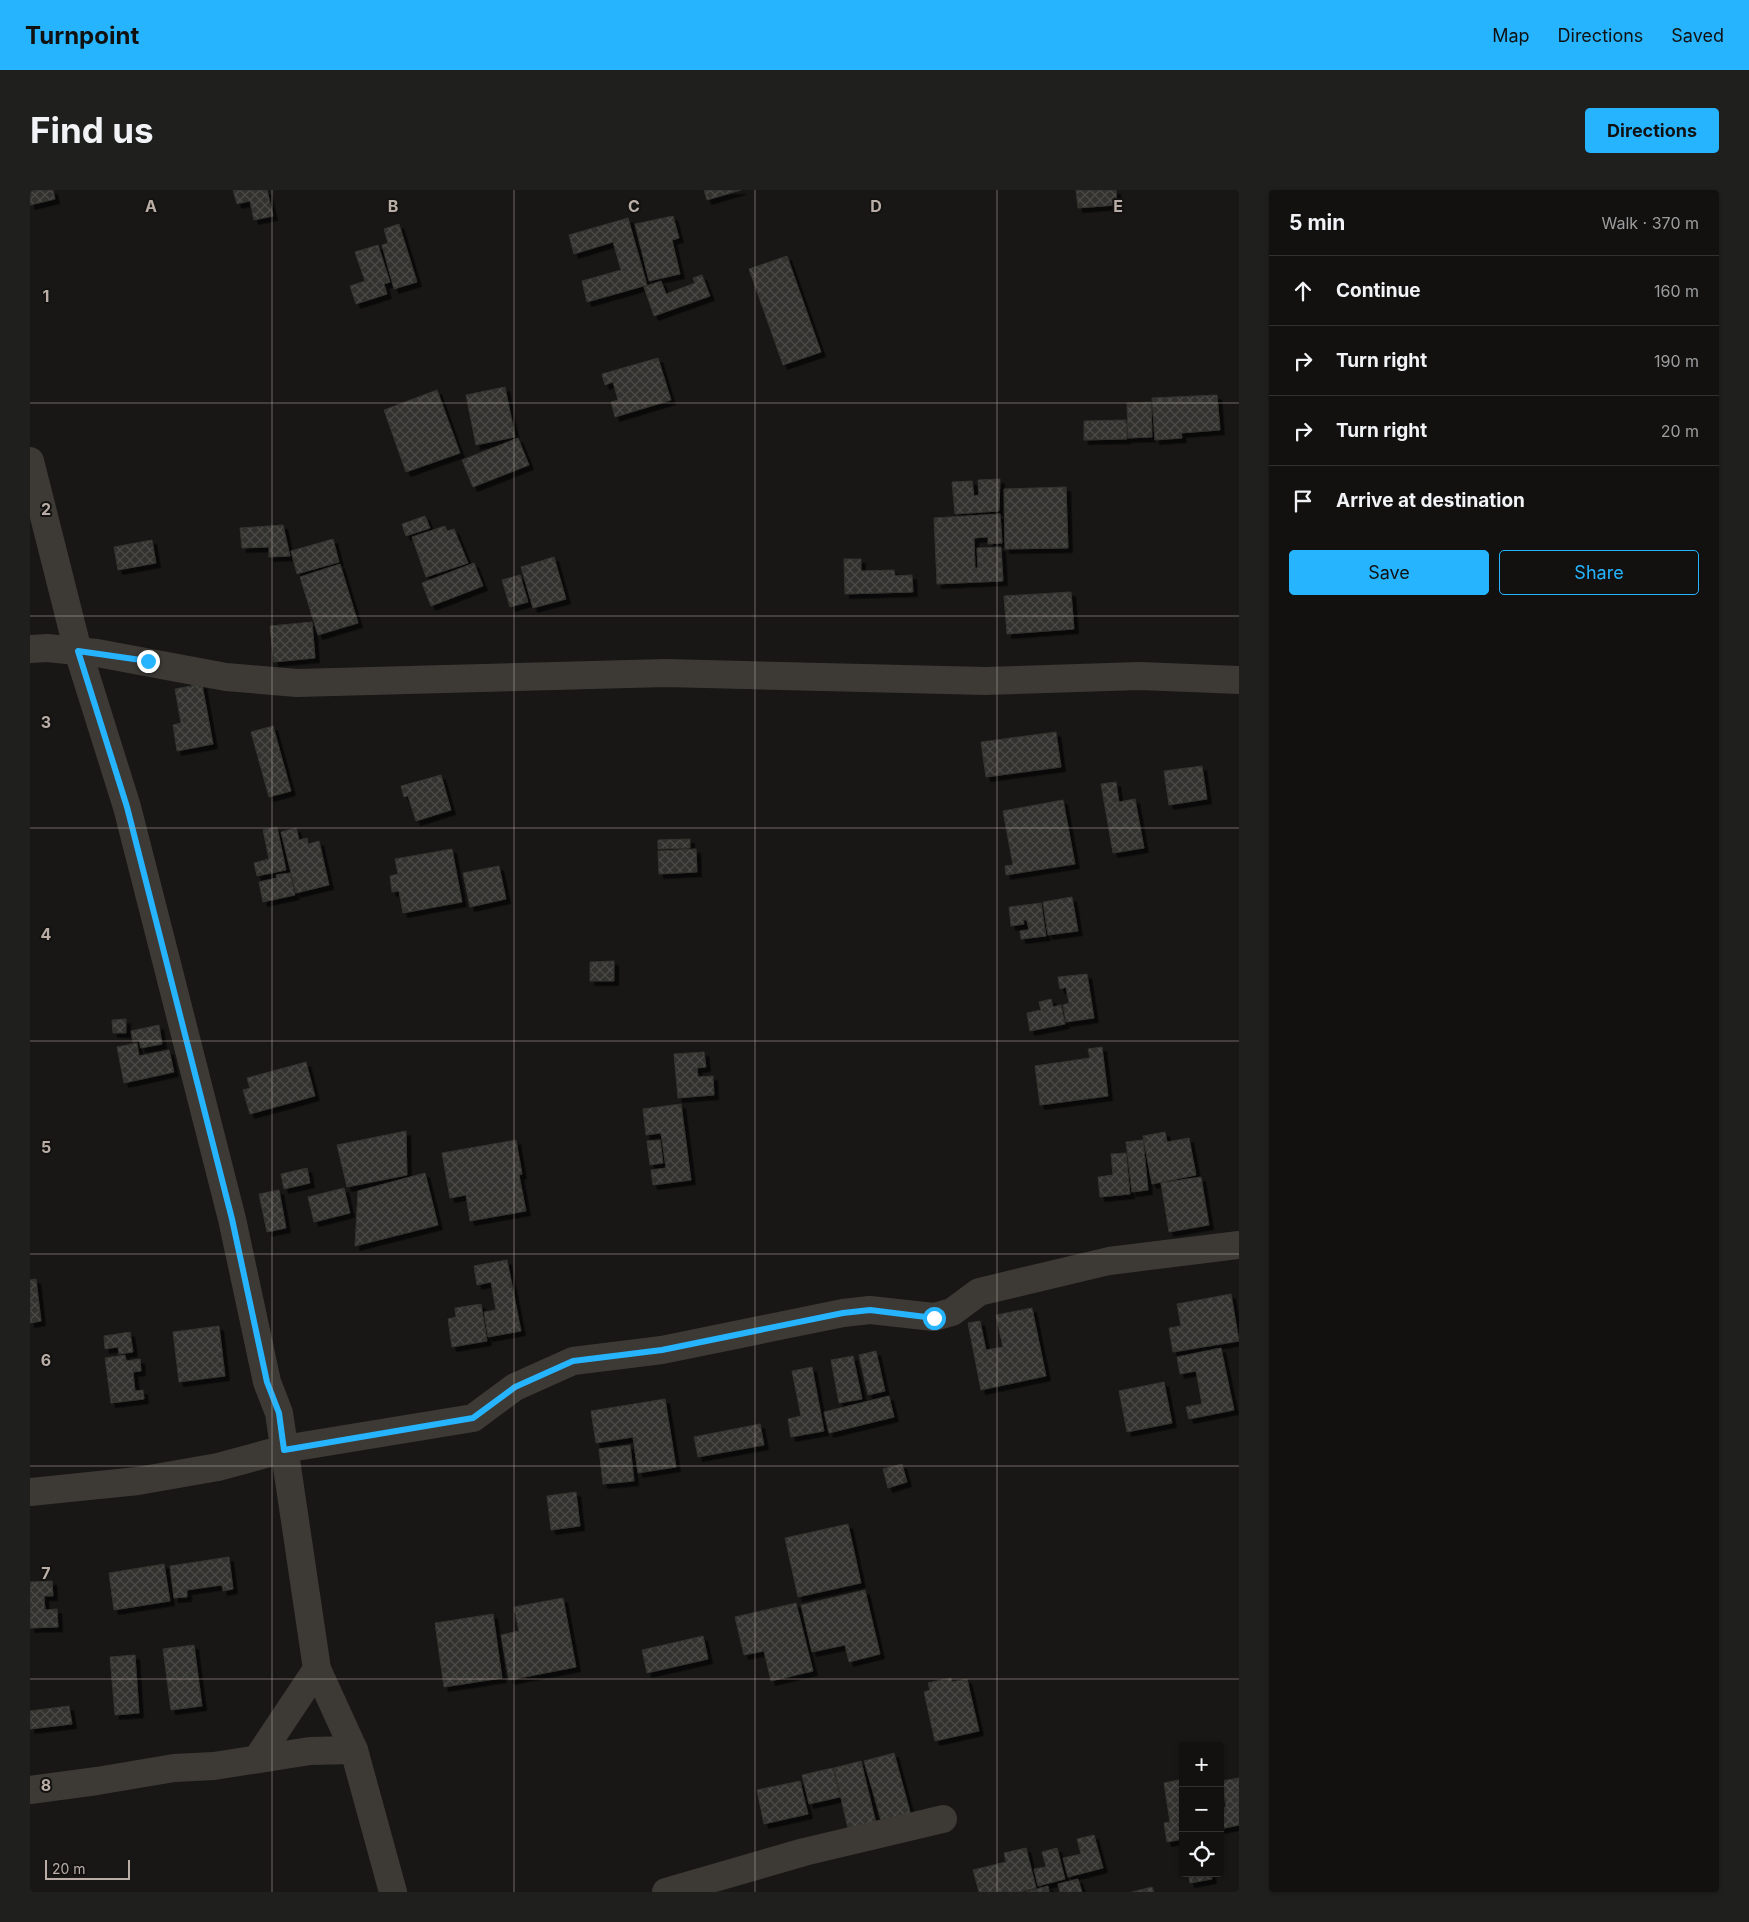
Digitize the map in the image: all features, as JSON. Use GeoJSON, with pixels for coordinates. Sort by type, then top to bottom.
{"type":"FeatureCollection","features":[{"type":"Feature","properties":{"kind":"street"},"geometry":{"type":"LineString","coordinates":[[30,460],[78,651],[127,807],[232,1219],[267,1382],[279,1413],[317,1669],[354,1750],[392,1892]]}},
{"type":"Feature","properties":{"kind":"street"},"geometry":{"type":"LineString","coordinates":[[30,649],[47,648],[78,651],[148,661],[226,677],[297,683],[666,673],[985,681],[1140,676],[1239,680]]}},
{"type":"Feature","properties":{"kind":"street"},"geometry":{"type":"LineString","coordinates":[[30,1492],[138,1481],[200,1470],[284,1450],[473,1418],[515,1387],[573,1361],[662,1350],[843,1313],[870,1310],[934,1318],[952,1312],[980,1292],[989,1289],[1109,1261],[1239,1245]]}},
{"type":"Feature","properties":{"kind":"street"},"geometry":{"type":"LineString","coordinates":[[257,1759],[317,1669]]}},
{"type":"Feature","properties":{"kind":"street"},"geometry":{"type":"LineString","coordinates":[[30,1790],[174,1768],[214,1766],[310,1751],[354,1750]]}},
{"type":"Feature","properties":{"kind":"street"},"geometry":{"type":"LineString","coordinates":[[666,1892],[804,1852],[943,1819]]}},
{"type":"Feature","properties":{"kind":"building"},"geometry":{"type":"Polygon","coordinates":[[[30,190],[53,190],[55,199],[30,205],[30,190]]]}},
{"type":"Feature","properties":{"kind":"building"},"geometry":{"type":"Polygon","coordinates":[[[233,190],[267,190],[273,216],[254,220],[250,201],[237,204],[233,190]]]}},
{"type":"Feature","properties":{"kind":"building"},"geometry":{"type":"Polygon","coordinates":[[[704,190],[741,190],[707,200],[704,190]]]}},
{"type":"Feature","properties":{"kind":"building"},"geometry":{"type":"Polygon","coordinates":[[[1076,190],[1116,190],[1117,205],[1078,208],[1076,190]]]}},
{"type":"Feature","properties":{"kind":"building"},"geometry":{"type":"Polygon","coordinates":[[[673,216],[679,238],[672,240],[680,274],[649,281],[635,224],[673,216]]]}},
{"type":"Feature","properties":{"kind":"building"},"geometry":{"type":"Polygon","coordinates":[[[628,218],[647,285],[587,302],[582,281],[621,270],[613,242],[574,254],[569,235],[628,218]]]}},
{"type":"Feature","properties":{"kind":"building"},"geometry":{"type":"Polygon","coordinates":[[[399,224],[417,282],[394,289],[382,245],[388,243],[384,229],[399,224]]]}},
{"type":"Feature","properties":{"kind":"building"},"geometry":{"type":"Polygon","coordinates":[[[378,245],[390,282],[384,284],[387,294],[356,304],[350,286],[365,281],[355,252],[378,245]]]}},
{"type":"Feature","properties":{"kind":"building"},"geometry":{"type":"Polygon","coordinates":[[[787,256],[821,352],[783,365],[749,269],[787,256]]]}},
{"type":"Feature","properties":{"kind":"building"},"geometry":{"type":"Polygon","coordinates":[[[702,275],[710,296],[654,316],[644,287],[661,281],[666,294],[695,283],[693,278],[702,275]]]}},
{"type":"Feature","properties":{"kind":"building"},"geometry":{"type":"Polygon","coordinates":[[[658,358],[671,400],[615,417],[611,402],[618,400],[613,382],[605,385],[602,374],[658,358]]]}},
{"type":"Feature","properties":{"kind":"building"},"geometry":{"type":"Polygon","coordinates":[[[505,387],[515,437],[476,445],[466,395],[505,387]]]}},
{"type":"Feature","properties":{"kind":"building"},"geometry":{"type":"Polygon","coordinates":[[[437,390],[460,453],[406,472],[384,410],[437,390]]]}},
{"type":"Feature","properties":{"kind":"building"},"geometry":{"type":"Polygon","coordinates":[[[1217,395],[1220,430],[1181,433],[1182,438],[1155,440],[1152,398],[1217,395]]]}},
{"type":"Feature","properties":{"kind":"building"},"geometry":{"type":"Polygon","coordinates":[[[1151,402],[1152,437],[1128,438],[1127,403],[1151,402]]]}},
{"type":"Feature","properties":{"kind":"building"},"geometry":{"type":"Polygon","coordinates":[[[1126,420],[1127,439],[1084,440],[1084,421],[1126,420]]]}},
{"type":"Feature","properties":{"kind":"building"},"geometry":{"type":"Polygon","coordinates":[[[518,438],[529,465],[473,487],[462,460],[518,438]]]}},
{"type":"Feature","properties":{"kind":"building"},"geometry":{"type":"Polygon","coordinates":[[[1000,479],[999,511],[955,514],[952,482],[972,481],[974,496],[979,495],[978,480],[1000,479]]]}},
{"type":"Feature","properties":{"kind":"building"},"geometry":{"type":"Polygon","coordinates":[[[1066,487],[1068,548],[1005,549],[1004,489],[1066,487]]]}},
{"type":"Feature","properties":{"kind":"building"},"geometry":{"type":"Polygon","coordinates":[[[1000,514],[1002,543],[988,544],[988,537],[974,538],[975,568],[978,568],[977,548],[1001,547],[1003,581],[937,584],[934,518],[1000,514]]]}},
{"type":"Feature","properties":{"kind":"building"},"geometry":{"type":"Polygon","coordinates":[[[425,516],[430,528],[406,536],[402,524],[425,516]]]}},
{"type":"Feature","properties":{"kind":"building"},"geometry":{"type":"Polygon","coordinates":[[[283,525],[290,556],[269,557],[269,547],[242,548],[240,528],[283,525]]]}},
{"type":"Feature","properties":{"kind":"building"},"geometry":{"type":"Polygon","coordinates":[[[445,526],[447,531],[454,529],[468,563],[426,577],[412,537],[445,526]]]}},
{"type":"Feature","properties":{"kind":"building"},"geometry":{"type":"Polygon","coordinates":[[[333,539],[339,562],[297,574],[291,551],[333,539]]]}},
{"type":"Feature","properties":{"kind":"building"},"geometry":{"type":"Polygon","coordinates":[[[152,540],[156,563],[118,570],[114,547],[152,540]]]}},
{"type":"Feature","properties":{"kind":"building"},"geometry":{"type":"Polygon","coordinates":[[[554,557],[566,599],[533,608],[521,567],[554,557]]]}},
{"type":"Feature","properties":{"kind":"building"},"geometry":{"type":"Polygon","coordinates":[[[844,559],[861,559],[861,571],[894,570],[895,576],[912,575],[913,592],[845,594],[844,559]]]}},
{"type":"Feature","properties":{"kind":"building"},"geometry":{"type":"Polygon","coordinates":[[[474,563],[483,586],[431,606],[422,583],[474,563]]]}},
{"type":"Feature","properties":{"kind":"building"},"geometry":{"type":"Polygon","coordinates":[[[340,564],[358,623],[318,635],[300,577],[340,564]]]}},
{"type":"Feature","properties":{"kind":"building"},"geometry":{"type":"Polygon","coordinates":[[[520,575],[528,602],[510,607],[502,580],[520,575]]]}},
{"type":"Feature","properties":{"kind":"building"},"geometry":{"type":"Polygon","coordinates":[[[1071,592],[1074,629],[1007,634],[1004,596],[1071,592]]]}},
{"type":"Feature","properties":{"kind":"building"},"geometry":{"type":"Polygon","coordinates":[[[312,622],[315,658],[274,662],[270,626],[312,622]]]}},
{"type":"Feature","properties":{"kind":"building"},"geometry":{"type":"Polygon","coordinates":[[[202,684],[213,744],[177,751],[173,725],[181,723],[175,689],[202,684]]]}},
{"type":"Feature","properties":{"kind":"building"},"geometry":{"type":"Polygon","coordinates":[[[273,726],[291,791],[269,797],[251,732],[273,726]]]}},
{"type":"Feature","properties":{"kind":"building"},"geometry":{"type":"Polygon","coordinates":[[[1056,732],[1061,767],[986,777],[981,742],[1056,732]]]}},
{"type":"Feature","properties":{"kind":"building"},"geometry":{"type":"Polygon","coordinates":[[[1202,766],[1207,799],[1169,805],[1164,771],[1202,766]]]}},
{"type":"Feature","properties":{"kind":"building"},"geometry":{"type":"Polygon","coordinates":[[[441,775],[451,810],[416,821],[408,796],[404,797],[401,786],[441,775]]]}},
{"type":"Feature","properties":{"kind":"building"},"geometry":{"type":"Polygon","coordinates":[[[1116,782],[1119,802],[1135,799],[1144,848],[1113,853],[1101,784],[1116,782]]]}},
{"type":"Feature","properties":{"kind":"building"},"geometry":{"type":"Polygon","coordinates":[[[1063,800],[1075,864],[1006,875],[1005,866],[1013,865],[1003,811],[1063,800]]]}},
{"type":"Feature","properties":{"kind":"building"},"geometry":{"type":"Polygon","coordinates":[[[277,827],[286,870],[257,876],[254,863],[269,859],[263,830],[277,827]]]}},
{"type":"Feature","properties":{"kind":"building"},"geometry":{"type":"Polygon","coordinates":[[[296,828],[299,840],[307,838],[308,844],[319,841],[329,885],[296,893],[281,832],[296,828]]]}},
{"type":"Feature","properties":{"kind":"building"},"geometry":{"type":"Polygon","coordinates":[[[690,839],[690,848],[658,849],[658,840],[690,839]]]}},
{"type":"Feature","properties":{"kind":"building"},"geometry":{"type":"Polygon","coordinates":[[[452,849],[462,902],[403,913],[399,891],[392,892],[390,876],[398,874],[395,859],[452,849]]]}},
{"type":"Feature","properties":{"kind":"building"},"geometry":{"type":"Polygon","coordinates":[[[696,849],[697,872],[659,874],[658,851],[696,849]]]}},
{"type":"Feature","properties":{"kind":"building"},"geometry":{"type":"Polygon","coordinates":[[[499,866],[506,899],[470,907],[463,873],[499,866]]]}},
{"type":"Feature","properties":{"kind":"building"},"geometry":{"type":"Polygon","coordinates":[[[290,873],[295,895],[263,902],[259,882],[277,878],[276,875],[290,873]]]}},
{"type":"Feature","properties":{"kind":"building"},"geometry":{"type":"Polygon","coordinates":[[[1072,897],[1078,931],[1048,935],[1043,902],[1072,897]]]}},
{"type":"Feature","properties":{"kind":"building"},"geometry":{"type":"Polygon","coordinates":[[[1041,903],[1046,936],[1021,939],[1020,931],[1029,930],[1027,920],[1023,920],[1024,924],[1011,926],[1009,907],[1041,903]]]}},
{"type":"Feature","properties":{"kind":"building"},"geometry":{"type":"Polygon","coordinates":[[[614,961],[614,981],[590,981],[590,962],[614,961]]]}},
{"type":"Feature","properties":{"kind":"building"},"geometry":{"type":"Polygon","coordinates":[[[1087,974],[1094,1018],[1066,1022],[1063,1005],[1069,1003],[1066,987],[1060,989],[1058,977],[1087,974]]]}},
{"type":"Feature","properties":{"kind":"building"},"geometry":{"type":"Polygon","coordinates":[[[1051,999],[1053,1007],[1061,1005],[1065,1024],[1030,1031],[1027,1013],[1041,1010],[1039,1002],[1051,999]]]}},
{"type":"Feature","properties":{"kind":"building"},"geometry":{"type":"Polygon","coordinates":[[[126,1019],[126,1033],[113,1033],[112,1020],[126,1019]]]}},
{"type":"Feature","properties":{"kind":"building"},"geometry":{"type":"Polygon","coordinates":[[[159,1025],[162,1044],[141,1048],[139,1041],[133,1042],[131,1031],[159,1025]]]}},
{"type":"Feature","properties":{"kind":"building"},"geometry":{"type":"Polygon","coordinates":[[[137,1043],[139,1056],[169,1050],[174,1072],[124,1083],[117,1047],[137,1043]]]}},
{"type":"Feature","properties":{"kind":"building"},"geometry":{"type":"Polygon","coordinates":[[[1102,1047],[1108,1096],[1040,1105],[1035,1066],[1090,1058],[1088,1049],[1102,1047]]]}},
{"type":"Feature","properties":{"kind":"building"},"geometry":{"type":"Polygon","coordinates":[[[704,1052],[706,1067],[697,1068],[698,1077],[713,1076],[714,1095],[678,1098],[674,1054],[704,1052]]]}},
{"type":"Feature","properties":{"kind":"building"},"geometry":{"type":"Polygon","coordinates":[[[306,1062],[315,1096],[250,1114],[243,1090],[250,1088],[247,1078],[306,1062]]]}},
{"type":"Feature","properties":{"kind":"building"},"geometry":{"type":"Polygon","coordinates":[[[681,1104],[691,1180],[653,1185],[651,1170],[666,1168],[661,1133],[646,1135],[643,1109],[681,1104]]]}},
{"type":"Feature","properties":{"kind":"building"},"geometry":{"type":"Polygon","coordinates":[[[406,1131],[407,1175],[347,1187],[337,1145],[406,1131]]]}},
{"type":"Feature","properties":{"kind":"building"},"geometry":{"type":"Polygon","coordinates":[[[1165,1132],[1167,1142],[1189,1138],[1196,1175],[1152,1184],[1143,1136],[1165,1132]]]}},
{"type":"Feature","properties":{"kind":"building"},"geometry":{"type":"Polygon","coordinates":[[[516,1140],[522,1174],[519,1175],[526,1211],[470,1221],[466,1195],[450,1198],[442,1153],[516,1140]]]}},
{"type":"Feature","properties":{"kind":"building"},"geometry":{"type":"Polygon","coordinates":[[[660,1140],[663,1163],[650,1165],[647,1141],[660,1140]]]}},
{"type":"Feature","properties":{"kind":"building"},"geometry":{"type":"Polygon","coordinates":[[[1143,1140],[1148,1190],[1132,1192],[1126,1142],[1143,1140]]]}},
{"type":"Feature","properties":{"kind":"building"},"geometry":{"type":"Polygon","coordinates":[[[1126,1153],[1130,1194],[1100,1197],[1098,1177],[1113,1175],[1111,1154],[1126,1153]]]}},
{"type":"Feature","properties":{"kind":"building"},"geometry":{"type":"Polygon","coordinates":[[[307,1168],[310,1183],[284,1189],[281,1174],[307,1168]]]}},
{"type":"Feature","properties":{"kind":"building"},"geometry":{"type":"Polygon","coordinates":[[[425,1173],[438,1225],[355,1246],[358,1191],[425,1173]]]}},
{"type":"Feature","properties":{"kind":"building"},"geometry":{"type":"Polygon","coordinates":[[[1201,1177],[1209,1225],[1169,1232],[1161,1183],[1201,1177]]]}},
{"type":"Feature","properties":{"kind":"building"},"geometry":{"type":"Polygon","coordinates":[[[344,1188],[350,1213],[314,1222],[308,1197],[344,1188]]]}},
{"type":"Feature","properties":{"kind":"building"},"geometry":{"type":"Polygon","coordinates":[[[279,1190],[286,1228],[267,1232],[259,1194],[279,1190]]]}},
{"type":"Feature","properties":{"kind":"building"},"geometry":{"type":"Polygon","coordinates":[[[507,1260],[521,1331],[488,1337],[484,1312],[496,1310],[491,1282],[477,1285],[474,1266],[507,1260]]]}},
{"type":"Feature","properties":{"kind":"building"},"geometry":{"type":"Polygon","coordinates":[[[36,1279],[41,1321],[30,1323],[30,1280],[36,1279]]]}},
{"type":"Feature","properties":{"kind":"building"},"geometry":{"type":"Polygon","coordinates":[[[1231,1294],[1239,1341],[1173,1352],[1169,1328],[1181,1326],[1177,1304],[1231,1294]]]}},
{"type":"Feature","properties":{"kind":"building"},"geometry":{"type":"Polygon","coordinates":[[[481,1304],[487,1341],[452,1347],[448,1319],[456,1317],[455,1308],[481,1304]]]}},
{"type":"Feature","properties":{"kind":"building"},"geometry":{"type":"Polygon","coordinates":[[[1032,1308],[1046,1376],[981,1390],[968,1323],[980,1321],[986,1350],[1003,1347],[996,1315],[1032,1308]]]}},
{"type":"Feature","properties":{"kind":"building"},"geometry":{"type":"Polygon","coordinates":[[[219,1326],[225,1376],[179,1382],[173,1332],[219,1326]]]}},
{"type":"Feature","properties":{"kind":"building"},"geometry":{"type":"Polygon","coordinates":[[[130,1332],[133,1352],[119,1354],[118,1347],[105,1349],[104,1336],[130,1332]]]}},
{"type":"Feature","properties":{"kind":"building"},"geometry":{"type":"Polygon","coordinates":[[[1221,1348],[1234,1410],[1189,1419],[1186,1407],[1202,1404],[1196,1371],[1180,1374],[1177,1357],[1221,1348]]]}},
{"type":"Feature","properties":{"kind":"building"},"geometry":{"type":"Polygon","coordinates":[[[876,1351],[885,1391],[868,1395],[859,1355],[876,1351]]]}},
{"type":"Feature","properties":{"kind":"building"},"geometry":{"type":"Polygon","coordinates":[[[125,1355],[126,1361],[140,1359],[141,1371],[133,1372],[135,1391],[143,1390],[144,1399],[111,1403],[105,1358],[125,1355]]]}},
{"type":"Feature","properties":{"kind":"building"},"geometry":{"type":"Polygon","coordinates":[[[853,1356],[862,1399],[839,1403],[831,1360],[853,1356]]]}},
{"type":"Feature","properties":{"kind":"building"},"geometry":{"type":"Polygon","coordinates":[[[812,1367],[824,1431],[791,1437],[788,1419],[801,1416],[792,1371],[812,1367]]]}},
{"type":"Feature","properties":{"kind":"building"},"geometry":{"type":"Polygon","coordinates":[[[1164,1382],[1172,1423],[1127,1432],[1119,1391],[1164,1382]]]}},
{"type":"Feature","properties":{"kind":"building"},"geometry":{"type":"Polygon","coordinates":[[[889,1396],[894,1417],[829,1433],[824,1412],[889,1396]]]}},
{"type":"Feature","properties":{"kind":"building"},"geometry":{"type":"Polygon","coordinates":[[[665,1399],[676,1467],[638,1473],[633,1437],[596,1443],[591,1411],[665,1399]]]}},
{"type":"Feature","properties":{"kind":"building"},"geometry":{"type":"Polygon","coordinates":[[[760,1424],[764,1445],[698,1457],[694,1437],[760,1424]]]}},
{"type":"Feature","properties":{"kind":"building"},"geometry":{"type":"Polygon","coordinates":[[[630,1445],[634,1481],[603,1484],[599,1449],[630,1445]]]}},
{"type":"Feature","properties":{"kind":"building"},"geometry":{"type":"Polygon","coordinates":[[[902,1464],[907,1482],[888,1488],[883,1469],[902,1464]]]}},
{"type":"Feature","properties":{"kind":"building"},"geometry":{"type":"Polygon","coordinates":[[[576,1492],[580,1526],[551,1530],[547,1496],[576,1492]]]}},
{"type":"Feature","properties":{"kind":"building"},"geometry":{"type":"Polygon","coordinates":[[[848,1524],[861,1583],[798,1597],[785,1538],[848,1524]]]}},
{"type":"Feature","properties":{"kind":"building"},"geometry":{"type":"Polygon","coordinates":[[[229,1557],[233,1589],[223,1591],[222,1585],[187,1590],[187,1597],[174,1598],[170,1566],[229,1557]]]}},
{"type":"Feature","properties":{"kind":"building"},"geometry":{"type":"Polygon","coordinates":[[[164,1564],[170,1601],[114,1610],[109,1573],[164,1564]]]}},
{"type":"Feature","properties":{"kind":"building"},"geometry":{"type":"Polygon","coordinates":[[[52,1581],[53,1596],[44,1596],[45,1610],[57,1609],[58,1627],[30,1628],[30,1582],[52,1581]]]}},
{"type":"Feature","properties":{"kind":"building"},"geometry":{"type":"Polygon","coordinates":[[[865,1590],[880,1654],[849,1662],[845,1645],[812,1652],[801,1605],[865,1590]]]}},
{"type":"Feature","properties":{"kind":"building"},"geometry":{"type":"Polygon","coordinates":[[[563,1598],[576,1667],[509,1680],[501,1635],[519,1631],[514,1607],[563,1598]]]}},
{"type":"Feature","properties":{"kind":"building"},"geometry":{"type":"Polygon","coordinates":[[[796,1603],[813,1671],[771,1681],[764,1651],[744,1655],[735,1617],[796,1603]]]}},
{"type":"Feature","properties":{"kind":"building"},"geometry":{"type":"Polygon","coordinates":[[[493,1614],[502,1678],[444,1687],[435,1623],[493,1614]]]}},
{"type":"Feature","properties":{"kind":"building"},"geometry":{"type":"Polygon","coordinates":[[[703,1636],[708,1659],[647,1673],[642,1650],[703,1636]]]}},
{"type":"Feature","properties":{"kind":"building"},"geometry":{"type":"Polygon","coordinates":[[[194,1645],[202,1706],[171,1710],[163,1649],[194,1645]]]}},
{"type":"Feature","properties":{"kind":"building"},"geometry":{"type":"Polygon","coordinates":[[[135,1655],[139,1713],[115,1715],[110,1657],[135,1655]]]}},
{"type":"Feature","properties":{"kind":"building"},"geometry":{"type":"Polygon","coordinates":[[[951,1678],[952,1682],[967,1679],[979,1731],[935,1741],[924,1692],[930,1690],[928,1683],[951,1678]]]}},
{"type":"Feature","properties":{"kind":"building"},"geometry":{"type":"Polygon","coordinates":[[[69,1706],[72,1724],[30,1729],[30,1711],[69,1706]]]}},
{"type":"Feature","properties":{"kind":"building"},"geometry":{"type":"Polygon","coordinates":[[[894,1753],[912,1819],[883,1827],[864,1761],[894,1753]]]}},
{"type":"Feature","properties":{"kind":"building"},"geometry":{"type":"Polygon","coordinates":[[[861,1761],[877,1827],[849,1833],[834,1768],[861,1761]]]}},
{"type":"Feature","properties":{"kind":"building"},"geometry":{"type":"Polygon","coordinates":[[[833,1768],[840,1797],[809,1804],[802,1775],[833,1768]]]}},
{"type":"Feature","properties":{"kind":"building"},"geometry":{"type":"Polygon","coordinates":[[[1239,1778],[1239,1825],[1224,1828],[1224,1807],[1226,1807],[1224,1781],[1239,1778]]]}},
{"type":"Feature","properties":{"kind":"building"},"geometry":{"type":"Polygon","coordinates":[[[1179,1780],[1179,1840],[1167,1842],[1164,1823],[1170,1822],[1164,1783],[1179,1780]]]}},
{"type":"Feature","properties":{"kind":"building"},"geometry":{"type":"Polygon","coordinates":[[[800,1781],[808,1814],[764,1824],[757,1790],[800,1781]]]}},
{"type":"Feature","properties":{"kind":"building"},"geometry":{"type":"Polygon","coordinates":[[[1094,1835],[1103,1868],[1068,1877],[1063,1858],[1081,1854],[1077,1839],[1094,1835]]]}},
{"type":"Feature","properties":{"kind":"building"},"geometry":{"type":"Polygon","coordinates":[[[1026,1848],[1036,1888],[1020,1892],[979,1892],[973,1870],[1006,1862],[1004,1853],[1026,1848]]]}},
{"type":"Feature","properties":{"kind":"building"},"geometry":{"type":"Polygon","coordinates":[[[1057,1848],[1065,1879],[1038,1886],[1034,1869],[1046,1867],[1042,1852],[1057,1848]]]}},
{"type":"Feature","properties":{"kind":"building"},"geometry":{"type":"Polygon","coordinates":[[[1189,1877],[1212,1877],[1212,1879],[1190,1883],[1189,1877]]]}},
{"type":"Feature","properties":{"kind":"building"},"geometry":{"type":"Polygon","coordinates":[[[1078,1879],[1082,1892],[1060,1892],[1058,1884],[1078,1879]]]}},
{"type":"Feature","properties":{"kind":"building"},"geometry":{"type":"Polygon","coordinates":[[[1048,1886],[1049,1892],[1026,1892],[1048,1886]]]}},
{"type":"Feature","properties":{"kind":"building"},"geometry":{"type":"Polygon","coordinates":[[[1152,1887],[1154,1892],[1132,1892],[1152,1887]]]}},
{"type":"Feature","properties":{"kind":"route"},"geometry":{"type":"LineString","coordinates":[[148,661],[78,651],[127,807],[232,1219],[267,1382],[279,1413],[284,1450],[473,1418],[515,1387],[573,1361],[662,1350],[843,1313],[870,1310],[934,1318]]}}]}
